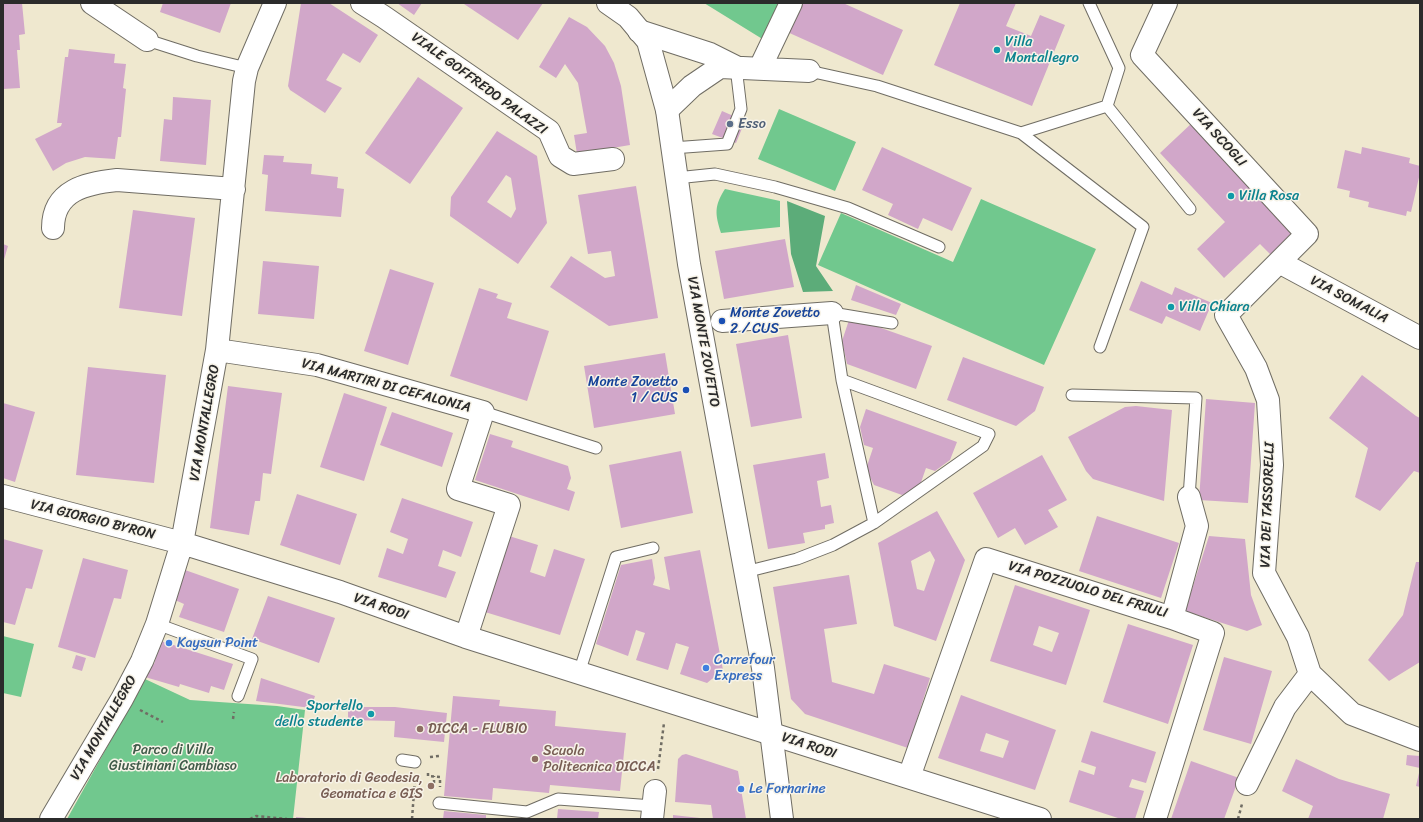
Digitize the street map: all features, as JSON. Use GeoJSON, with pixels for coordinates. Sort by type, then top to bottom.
{"type":"FeatureCollection","features":[{"type":"Feature","properties":{"kind":"street"},"geometry":{"type":"LineString","coordinates":[[92,3],[147,40]]}},
{"type":"Feature","properties":{"kind":"street","name":"VIA MONTALLEGRO"},"geometry":{"type":"LineString","coordinates":[[51,819],[122,699],[142,661],[157,624],[182,543],[217,350],[244,81],[247,68],[275,3]]}},
{"type":"Feature","properties":{"kind":"street","name":"VIALE GOFFREDO PALAZZI"},"geometry":{"type":"LineString","coordinates":[[362,3],[384,16],[549,131],[560,156],[573,164],[613,159]]}},
{"type":"Feature","properties":{"kind":"street","name":"VIA MONTE ZOVETTO"},"geometry":{"type":"LineString","coordinates":[[608,3],[628,17],[648,41],[667,110],[689,264],[763,668],[782,819]]}},
{"type":"Feature","properties":{"kind":"street"},"geometry":{"type":"LineString","coordinates":[[760,68],[791,3]]}},
{"type":"Feature","properties":{"kind":"street","name":"VIA SCOGLI"},"geometry":{"type":"LineString","coordinates":[[1166,3],[1142,55],[1307,234],[1279,262]]}},
{"type":"Feature","properties":{"kind":"street"},"geometry":{"type":"LineString","coordinates":[[639,31],[680,43],[710,54],[736,67]]}},
{"type":"Feature","properties":{"kind":"street"},"geometry":{"type":"LineString","coordinates":[[667,110],[692,86],[720,67],[809,71]]}},
{"type":"Feature","properties":{"kind":"street"},"geometry":{"type":"LineString","coordinates":[[53,228],[53,221],[57,209],[65,197],[78,187],[98,182],[117,180],[234,189]]}},
{"type":"Feature","properties":{"kind":"street","name":"VIA SOMALIA"},"geometry":{"type":"LineString","coordinates":[[1279,262],[1420,338]]}},
{"type":"Feature","properties":{"kind":"street","name":"VIA DEI TASSORELLI"},"geometry":{"type":"LineString","coordinates":[[1279,262],[1226,315],[1256,368],[1268,400],[1272,465],[1264,573],[1298,637],[1310,674],[1352,714],[1420,740]]}},
{"type":"Feature","properties":{"kind":"street","name":"VIA MONTE ZOVETTO"},"geometry":{"type":"LineString","coordinates":[[722,321],[832,313]]}},
{"type":"Feature","properties":{"kind":"street","name":"VIA MARTIRI DI CEFALONIA"},"geometry":{"type":"LineString","coordinates":[[217,350],[317,364],[483,412],[458,489],[508,505],[466,637]]}},
{"type":"Feature","properties":{"kind":"street","name":"VIA GIORGIO BYRON"},"geometry":{"type":"LineString","coordinates":[[3,496],[182,543]]}},
{"type":"Feature","properties":{"kind":"street","name":"VIA POZZUOLO DEL FRIULI"},"geometry":{"type":"LineString","coordinates":[[909,777],[986,559],[1172,618],[1196,526],[1189,497]]}},
{"type":"Feature","properties":{"kind":"street","name":"VIA RODI"},"geometry":{"type":"LineString","coordinates":[[182,543],[340,592],[466,637],[772,734],[798,744],[909,777],[1040,819]]}},
{"type":"Feature","properties":{"kind":"street"},"geometry":{"type":"LineString","coordinates":[[1155,819],[1213,633],[1172,618]]}},
{"type":"Feature","properties":{"kind":"street"},"geometry":{"type":"LineString","coordinates":[[1247,784],[1285,707],[1310,674]]}},
{"type":"Feature","properties":{"kind":"lane"},"geometry":{"type":"LineString","coordinates":[[1089,3],[1119,68],[1107,106]]}},
{"type":"Feature","properties":{"kind":"lane"},"geometry":{"type":"LineString","coordinates":[[147,40],[197,56],[247,68]]}},
{"type":"Feature","properties":{"kind":"lane"},"geometry":{"type":"LineString","coordinates":[[672,148],[727,144],[741,109],[736,67]]}},
{"type":"Feature","properties":{"kind":"lane"},"geometry":{"type":"LineString","coordinates":[[809,71],[877,86],[1021,133],[1143,227],[1100,347]]}},
{"type":"Feature","properties":{"kind":"lane"},"geometry":{"type":"LineString","coordinates":[[1021,133],[1107,106]]}},
{"type":"Feature","properties":{"kind":"lane"},"geometry":{"type":"LineString","coordinates":[[1107,106],[1190,209]]}},
{"type":"Feature","properties":{"kind":"lane"},"geometry":{"type":"LineString","coordinates":[[676,178],[715,174],[775,187],[848,208],[939,247]]}},
{"type":"Feature","properties":{"kind":"lane"},"geometry":{"type":"LineString","coordinates":[[832,313],[842,380],[874,523]]}},
{"type":"Feature","properties":{"kind":"lane","name":"VIA MONTE ZOVETTO"},"geometry":{"type":"LineString","coordinates":[[832,313],[892,323]]}},
{"type":"Feature","properties":{"kind":"lane"},"geometry":{"type":"LineString","coordinates":[[745,572],[796,559],[833,545],[874,523],[983,446],[989,434],[842,380]]}},
{"type":"Feature","properties":{"kind":"lane","name":"VIA POZZUOLO DEL FRIULI"},"geometry":{"type":"LineString","coordinates":[[1072,395],[1196,398],[1189,497]]}},
{"type":"Feature","properties":{"kind":"lane","name":"VIA MARTIRI DI CEFALONIA"},"geometry":{"type":"LineString","coordinates":[[483,412],[596,448]]}},
{"type":"Feature","properties":{"kind":"lane"},"geometry":{"type":"LineString","coordinates":[[579,673],[616,557],[654,548]]}},
{"type":"Feature","properties":{"kind":"lane"},"geometry":{"type":"LineString","coordinates":[[157,624],[252,659],[238,696]]}},
{"type":"Feature","properties":{"kind":"lane"},"geometry":{"type":"LineString","coordinates":[[402,760],[416,762]]}},
{"type":"Feature","properties":{"kind":"lane"},"geometry":{"type":"LineString","coordinates":[[439,803],[527,812],[558,799],[653,805]]}},
{"type":"Feature","properties":{"kind":"path"},"geometry":{"type":"LineString","coordinates":[[141,710],[162,722]]}},
{"type":"Feature","properties":{"kind":"path"},"geometry":{"type":"LineString","coordinates":[[653,805],[665,718]]}},
{"type":"Feature","properties":{"kind":"path"},"geometry":{"type":"LineString","coordinates":[[412,819],[416,762]]}},
{"type":"Feature","properties":{"kind":"path"},"geometry":{"type":"LineString","coordinates":[[428,770],[428,776],[440,777],[439,803]]}},
{"type":"Feature","properties":{"kind":"path"},"geometry":{"type":"LineString","coordinates":[[434,776],[434,783]]}},
{"type":"Feature","properties":{"kind":"path"},"geometry":{"type":"LineString","coordinates":[[250,819],[256,816],[287,819]]}},
{"type":"Feature","properties":{"kind":"green space"},"geometry":{"type":"Polygon","coordinates":[[[704,3],[784,3],[764,40],[704,3]]]}},
{"type":"Feature","properties":{"kind":"green space"},"geometry":{"type":"Polygon","coordinates":[[[779,109],[856,142],[835,191],[758,159],[779,109]]]}},
{"type":"Feature","properties":{"kind":"green space"},"geometry":{"type":"Polygon","coordinates":[[[725,189],[780,201],[780,227],[721,233],[717,215],[717,205],[725,189]]]}},
{"type":"Feature","properties":{"kind":"green space"},"geometry":{"type":"Polygon","coordinates":[[[981,199],[1096,249],[1044,365],[818,265],[841,213],[953,262],[981,199]]]}},
{"type":"Feature","properties":{"kind":"green space"},"geometry":{"type":"Polygon","coordinates":[[[787,201],[825,216],[816,266],[833,291],[803,292],[791,254],[787,201]]]}},
{"type":"Feature","properties":{"kind":"green space"},"geometry":{"type":"Polygon","coordinates":[[[3,636],[34,644],[21,697],[3,693],[3,636]]]}},
{"type":"Feature","properties":{"kind":"green space","name":"Parco di Villa Giustiniani Cambiaso"},"geometry":{"type":"Polygon","coordinates":[[[145,679],[190,700],[277,706],[305,710],[293,819],[67,819],[145,679]]]}},
{"type":"Feature","properties":{"kind":"building"},"geometry":{"type":"Polygon","coordinates":[[[3,3],[22,3],[25,34],[19,35],[20,50],[17,50],[20,88],[3,89],[3,3]]]}},
{"type":"Feature","properties":{"kind":"building"},"geometry":{"type":"Polygon","coordinates":[[[163,3],[231,3],[220,33],[160,12],[163,3]]]}},
{"type":"Feature","properties":{"kind":"building"},"geometry":{"type":"Polygon","coordinates":[[[301,3],[329,3],[378,35],[360,63],[343,53],[326,80],[342,88],[325,113],[290,90],[288,86],[301,3]]]}},
{"type":"Feature","properties":{"kind":"building"},"geometry":{"type":"Polygon","coordinates":[[[397,3],[422,3],[414,15],[397,3]]]}},
{"type":"Feature","properties":{"kind":"building"},"geometry":{"type":"Polygon","coordinates":[[[464,3],[543,3],[518,40],[464,3]]]}},
{"type":"Feature","properties":{"kind":"building"},"geometry":{"type":"Polygon","coordinates":[[[798,3],[843,3],[903,30],[883,75],[785,31],[798,3]]]}},
{"type":"Feature","properties":{"kind":"building","name":"Villa Montallegro"},"geometry":{"type":"Polygon","coordinates":[[[960,3],[1016,3],[1006,26],[1031,36],[1040,15],[1065,25],[1032,106],[934,65],[960,3]]]}},
{"type":"Feature","properties":{"kind":"building"},"geometry":{"type":"Polygon","coordinates":[[[569,17],[587,27],[605,46],[614,63],[621,86],[630,145],[577,154],[574,135],[587,133],[578,83],[565,64],[556,78],[539,67],[569,17]]]}},
{"type":"Feature","properties":{"kind":"building"},"geometry":{"type":"Polygon","coordinates":[[[69,49],[115,54],[114,63],[126,64],[123,88],[126,89],[121,137],[118,137],[115,159],[85,157],[66,163],[53,171],[35,139],[61,126],[62,123],[57,123],[65,57],[68,57],[69,49]]]}},
{"type":"Feature","properties":{"kind":"building"},"geometry":{"type":"Polygon","coordinates":[[[418,77],[463,108],[410,184],[365,153],[418,77]]]}},
{"type":"Feature","properties":{"kind":"building"},"geometry":{"type":"Polygon","coordinates":[[[173,97],[211,100],[206,165],[160,161],[164,119],[172,120],[173,97]]]}},
{"type":"Feature","properties":{"kind":"building"},"geometry":{"type":"Polygon","coordinates":[[[722,111],[745,121],[736,143],[712,134],[722,111]]]}},
{"type":"Feature","properties":{"kind":"building","name":"Villa Rosa"},"geometry":{"type":"Polygon","coordinates":[[[1193,122],[1298,234],[1273,257],[1260,244],[1224,278],[1197,249],[1225,222],[1160,153],[1193,122]]]}},
{"type":"Feature","properties":{"kind":"building"},"geometry":{"type":"Polygon","coordinates":[[[497,131],[537,156],[547,223],[518,264],[450,216],[451,197],[497,131]],[[506,175],[487,202],[511,218],[516,209],[511,178],[506,175]]]}},
{"type":"Feature","properties":{"kind":"building"},"geometry":{"type":"Polygon","coordinates":[[[882,147],[972,188],[952,231],[923,218],[918,229],[888,215],[893,204],[862,190],[882,147]]]}},
{"type":"Feature","properties":{"kind":"building"},"geometry":{"type":"Polygon","coordinates":[[[1362,147],[1410,158],[1409,163],[1420,166],[1420,173],[1411,212],[1407,211],[1406,216],[1368,207],[1369,202],[1349,197],[1350,191],[1337,188],[1345,150],[1361,154],[1362,147]]]}},
{"type":"Feature","properties":{"kind":"building"},"geometry":{"type":"Polygon","coordinates":[[[264,155],[284,156],[283,162],[312,164],[311,174],[338,177],[337,188],[344,189],[341,217],[265,211],[268,175],[262,174],[264,155]]]}},
{"type":"Feature","properties":{"kind":"building"},"geometry":{"type":"Polygon","coordinates":[[[636,186],[658,318],[609,326],[550,287],[571,256],[605,278],[615,276],[611,251],[588,254],[578,195],[636,186]]]}},
{"type":"Feature","properties":{"kind":"building"},"geometry":{"type":"Polygon","coordinates":[[[133,210],[195,218],[182,316],[119,308],[133,210]]]}},
{"type":"Feature","properties":{"kind":"building"},"geometry":{"type":"Polygon","coordinates":[[[785,239],[794,287],[724,299],[715,251],[785,239]]]}},
{"type":"Feature","properties":{"kind":"building"},"geometry":{"type":"Polygon","coordinates":[[[3,244],[8,246],[3,263],[3,244]]]}},
{"type":"Feature","properties":{"kind":"building"},"geometry":{"type":"Polygon","coordinates":[[[263,261],[319,266],[314,319],[258,314],[263,261]]]}},
{"type":"Feature","properties":{"kind":"building"},"geometry":{"type":"Polygon","coordinates":[[[390,269],[434,283],[408,365],[364,351],[390,269]]]}},
{"type":"Feature","properties":{"kind":"building","name":"Villa Chiara"},"geometry":{"type":"Polygon","coordinates":[[[1141,281],[1172,295],[1175,287],[1212,303],[1200,331],[1166,316],[1162,324],[1129,310],[1141,281]]]}},
{"type":"Feature","properties":{"kind":"building"},"geometry":{"type":"Polygon","coordinates":[[[856,285],[901,304],[896,315],[851,300],[856,285]]]}},
{"type":"Feature","properties":{"kind":"building"},"geometry":{"type":"Polygon","coordinates":[[[479,288],[498,294],[496,298],[512,303],[507,318],[549,331],[527,401],[450,376],[479,288]]]}},
{"type":"Feature","properties":{"kind":"building"},"geometry":{"type":"Polygon","coordinates":[[[850,317],[932,346],[916,389],[847,364],[842,341],[850,317]]]}},
{"type":"Feature","properties":{"kind":"building"},"geometry":{"type":"Polygon","coordinates":[[[788,335],[802,418],[751,427],[736,344],[788,335]]]}},
{"type":"Feature","properties":{"kind":"building"},"geometry":{"type":"Polygon","coordinates":[[[665,353],[675,414],[594,428],[584,366],[665,353]]]}},
{"type":"Feature","properties":{"kind":"building"},"geometry":{"type":"Polygon","coordinates":[[[963,357],[1044,387],[1035,411],[1016,426],[947,400],[963,357]]]}},
{"type":"Feature","properties":{"kind":"building"},"geometry":{"type":"Polygon","coordinates":[[[88,367],[166,375],[154,483],[76,475],[88,367]]]}},
{"type":"Feature","properties":{"kind":"building"},"geometry":{"type":"Polygon","coordinates":[[[1362,375],[1420,418],[1420,473],[1414,471],[1380,511],[1355,497],[1368,448],[1329,418],[1362,375]]]}},
{"type":"Feature","properties":{"kind":"building"},"geometry":{"type":"Polygon","coordinates":[[[228,386],[282,393],[271,474],[263,473],[260,501],[255,501],[249,535],[210,528],[228,386]]]}},
{"type":"Feature","properties":{"kind":"building"},"geometry":{"type":"Polygon","coordinates":[[[344,393],[387,407],[364,481],[320,467],[344,393]]]}},
{"type":"Feature","properties":{"kind":"building"},"geometry":{"type":"Polygon","coordinates":[[[1206,399],[1255,403],[1248,503],[1199,500],[1206,399]]]}},
{"type":"Feature","properties":{"kind":"building"},"geometry":{"type":"Polygon","coordinates":[[[3,403],[35,412],[15,482],[3,478],[3,403]]]}},
{"type":"Feature","properties":{"kind":"building"},"geometry":{"type":"Polygon","coordinates":[[[1136,406],[1172,410],[1164,501],[1093,479],[1086,471],[1068,437],[1125,407],[1136,406]]]}},
{"type":"Feature","properties":{"kind":"building"},"geometry":{"type":"Polygon","coordinates":[[[866,409],[957,442],[950,460],[935,471],[926,468],[919,488],[902,495],[874,485],[866,469],[873,448],[864,445],[860,427],[866,409]]]}},
{"type":"Feature","properties":{"kind":"building"},"geometry":{"type":"Polygon","coordinates":[[[392,412],[453,433],[442,467],[380,445],[392,412]]]}},
{"type":"Feature","properties":{"kind":"building"},"geometry":{"type":"Polygon","coordinates":[[[490,434],[513,441],[511,447],[568,466],[571,478],[567,489],[575,492],[569,511],[475,480],[490,434]]]}},
{"type":"Feature","properties":{"kind":"building"},"geometry":{"type":"Polygon","coordinates":[[[681,451],[693,513],[621,528],[609,465],[681,451]]]}},
{"type":"Feature","properties":{"kind":"building"},"geometry":{"type":"Polygon","coordinates":[[[825,453],[829,478],[817,481],[821,507],[831,505],[834,523],[825,525],[825,529],[803,533],[805,543],[768,549],[753,465],[825,453]]]}},
{"type":"Feature","properties":{"kind":"building"},"geometry":{"type":"Polygon","coordinates":[[[1042,455],[1067,500],[1048,510],[1058,527],[1025,545],[1015,528],[998,538],[973,493],[1042,455]]]}},
{"type":"Feature","properties":{"kind":"building"},"geometry":{"type":"Polygon","coordinates":[[[297,494],[357,514],[340,565],[280,545],[297,494]]]}},
{"type":"Feature","properties":{"kind":"building"},"geometry":{"type":"Polygon","coordinates":[[[402,498],[473,522],[461,557],[443,550],[438,566],[456,572],[446,598],[378,577],[387,548],[403,554],[408,539],[390,532],[402,498]]]}},
{"type":"Feature","properties":{"kind":"building"},"geometry":{"type":"Polygon","coordinates":[[[937,511],[965,560],[936,641],[894,626],[878,543],[937,511]],[[930,551],[911,561],[917,589],[924,591],[935,560],[930,551]]]}},
{"type":"Feature","properties":{"kind":"building"},"geometry":{"type":"Polygon","coordinates":[[[1097,516],[1179,543],[1161,598],[1079,571],[1097,516]]]}},
{"type":"Feature","properties":{"kind":"building"},"geometry":{"type":"Polygon","coordinates":[[[509,536],[538,545],[530,572],[545,577],[554,549],[585,559],[560,635],[485,612],[509,536]]]}},
{"type":"Feature","properties":{"kind":"building"},"geometry":{"type":"Polygon","coordinates":[[[1209,536],[1245,539],[1251,595],[1262,625],[1247,631],[1185,611],[1209,536]]]}},
{"type":"Feature","properties":{"kind":"building"},"geometry":{"type":"Polygon","coordinates":[[[3,539],[43,550],[32,589],[26,588],[15,625],[3,622],[3,539]]]}},
{"type":"Feature","properties":{"kind":"building"},"geometry":{"type":"Polygon","coordinates":[[[700,550],[723,670],[707,683],[680,674],[689,647],[676,643],[668,670],[636,660],[645,633],[636,630],[628,656],[596,644],[621,565],[652,559],[655,578],[653,585],[670,590],[664,557],[700,550]]]}},
{"type":"Feature","properties":{"kind":"building"},"geometry":{"type":"Polygon","coordinates":[[[83,558],[128,570],[121,599],[114,598],[95,658],[58,647],[83,558]]]}},
{"type":"Feature","properties":{"kind":"building"},"geometry":{"type":"Polygon","coordinates":[[[1416,562],[1420,562],[1420,662],[1389,681],[1368,660],[1403,615],[1416,562]]]}},
{"type":"Feature","properties":{"kind":"building"},"geometry":{"type":"Polygon","coordinates":[[[185,570],[239,589],[224,632],[179,617],[184,604],[175,600],[185,570]]]}},
{"type":"Feature","properties":{"kind":"building"},"geometry":{"type":"Polygon","coordinates":[[[849,575],[857,624],[824,629],[832,682],[874,694],[884,664],[930,678],[908,748],[805,714],[791,699],[773,587],[849,575]]]}},
{"type":"Feature","properties":{"kind":"building"},"geometry":{"type":"Polygon","coordinates":[[[1015,585],[1090,610],[1066,685],[990,661],[1015,585]],[[1039,626],[1033,645],[1052,652],[1059,633],[1039,626]]]}},
{"type":"Feature","properties":{"kind":"building"},"geometry":{"type":"Polygon","coordinates":[[[268,596],[335,618],[319,663],[252,639],[268,596]]]}},
{"type":"Feature","properties":{"kind":"building"},"geometry":{"type":"Polygon","coordinates":[[[1128,624],[1193,645],[1168,724],[1103,702],[1128,624]]]}},
{"type":"Feature","properties":{"kind":"building"},"geometry":{"type":"Polygon","coordinates":[[[161,641],[233,664],[224,690],[211,686],[209,693],[180,684],[179,687],[145,677],[151,663],[154,664],[161,641]]]}},
{"type":"Feature","properties":{"kind":"building"},"geometry":{"type":"Polygon","coordinates":[[[76,655],[86,658],[82,671],[72,668],[76,655]]]}},
{"type":"Feature","properties":{"kind":"building"},"geometry":{"type":"Polygon","coordinates":[[[1224,657],[1272,671],[1251,744],[1203,730],[1224,657]]]}},
{"type":"Feature","properties":{"kind":"building"},"geometry":{"type":"Polygon","coordinates":[[[261,678],[315,696],[311,708],[256,701],[261,678]]]}},
{"type":"Feature","properties":{"kind":"building"},"geometry":{"type":"Polygon","coordinates":[[[961,695],[1056,730],[1035,790],[938,758],[961,695]],[[986,733],[980,751],[1003,758],[1009,741],[986,733]]]}},
{"type":"Feature","properties":{"kind":"building","name":"Scuola Politecnica DICCA"},"geometry":{"type":"Polygon","coordinates":[[[453,696],[500,700],[499,706],[556,711],[555,726],[626,733],[620,791],[550,785],[549,793],[493,788],[492,800],[444,796],[453,696]]]}},
{"type":"Feature","properties":{"kind":"building","name":"DICCA - FLUBIO"},"geometry":{"type":"Polygon","coordinates":[[[348,707],[395,707],[447,713],[444,742],[394,737],[395,721],[348,720],[348,707]]]}},
{"type":"Feature","properties":{"kind":"building"},"geometry":{"type":"Polygon","coordinates":[[[1091,731],[1156,752],[1146,783],[1132,779],[1129,787],[1144,791],[1135,819],[1121,819],[1069,802],[1079,770],[1094,775],[1096,767],[1081,762],[1091,731]]]}},
{"type":"Feature","properties":{"kind":"building"},"geometry":{"type":"Polygon","coordinates":[[[686,754],[738,771],[746,819],[713,819],[711,805],[675,802],[678,759],[682,755],[686,754]]]}},
{"type":"Feature","properties":{"kind":"building"},"geometry":{"type":"Polygon","coordinates":[[[1407,755],[1420,756],[1420,768],[1406,765],[1407,755]]]}},
{"type":"Feature","properties":{"kind":"building"},"geometry":{"type":"Polygon","coordinates":[[[1296,759],[1339,779],[1390,794],[1383,819],[1308,819],[1313,806],[1282,791],[1296,759]]]}},
{"type":"Feature","properties":{"kind":"building"},"geometry":{"type":"Polygon","coordinates":[[[1191,761],[1239,778],[1224,819],[1171,819],[1191,761]]]}},
{"type":"Feature","properties":{"kind":"building"},"geometry":{"type":"Polygon","coordinates":[[[1420,773],[1420,787],[1416,786],[1420,773]]]}},
{"type":"Feature","properties":{"kind":"building"},"geometry":{"type":"Polygon","coordinates":[[[558,809],[599,812],[598,819],[557,819],[558,809]]]}},
{"type":"Feature","properties":{"kind":"building"},"geometry":{"type":"Polygon","coordinates":[[[444,811],[486,815],[486,819],[443,819],[444,811]]]}},
{"type":"Feature","properties":{"kind":"building"},"geometry":{"type":"Polygon","coordinates":[[[673,815],[700,818],[700,819],[673,819],[673,815]]]}},
{"type":"Feature","properties":{"kind":"building"},"geometry":{"type":"Polygon","coordinates":[[[296,817],[307,818],[307,819],[296,819],[296,817]]]}},
{"type":"Feature","properties":{"kind":"place","name":"Villa Montallegro"},"geometry":{"type":"Point","coordinates":[997,50]}},
{"type":"Feature","properties":{"kind":"place","name":"Esso"},"geometry":{"type":"Point","coordinates":[730,124]}},
{"type":"Feature","properties":{"kind":"place","name":"Villa Rosa"},"geometry":{"type":"Point","coordinates":[1231,196]}},
{"type":"Feature","properties":{"kind":"place","name":"Villa Chiara"},"geometry":{"type":"Point","coordinates":[1171,307]}},
{"type":"Feature","properties":{"kind":"place","name":"Monte Zovetto 2 / CUS"},"geometry":{"type":"Point","coordinates":[722,321]}},
{"type":"Feature","properties":{"kind":"place","name":"Monte Zovetto 1 / CUS"},"geometry":{"type":"Point","coordinates":[686,390]}},
{"type":"Feature","properties":{"kind":"place","name":"Kaysun Point"},"geometry":{"type":"Point","coordinates":[169,643]}},
{"type":"Feature","properties":{"kind":"place","name":"Carrefour Express"},"geometry":{"type":"Point","coordinates":[706,668]}},
{"type":"Feature","properties":{"kind":"place","name":"Sportello dello studente"},"geometry":{"type":"Point","coordinates":[371,714]}},
{"type":"Feature","properties":{"kind":"place","name":"DICCA - FLUBIO"},"geometry":{"type":"Point","coordinates":[420,729]}},
{"type":"Feature","properties":{"kind":"place","name":"Scuola Politecnica DICCA"},"geometry":{"type":"Point","coordinates":[535,759]}},
{"type":"Feature","properties":{"kind":"place","name":"Laboratorio di Geodesia, Geomatica e GIS"},"geometry":{"type":"Point","coordinates":[431,786]}},
{"type":"Feature","properties":{"kind":"place","name":"Le Fornarine"},"geometry":{"type":"Point","coordinates":[741,789]}}]}
